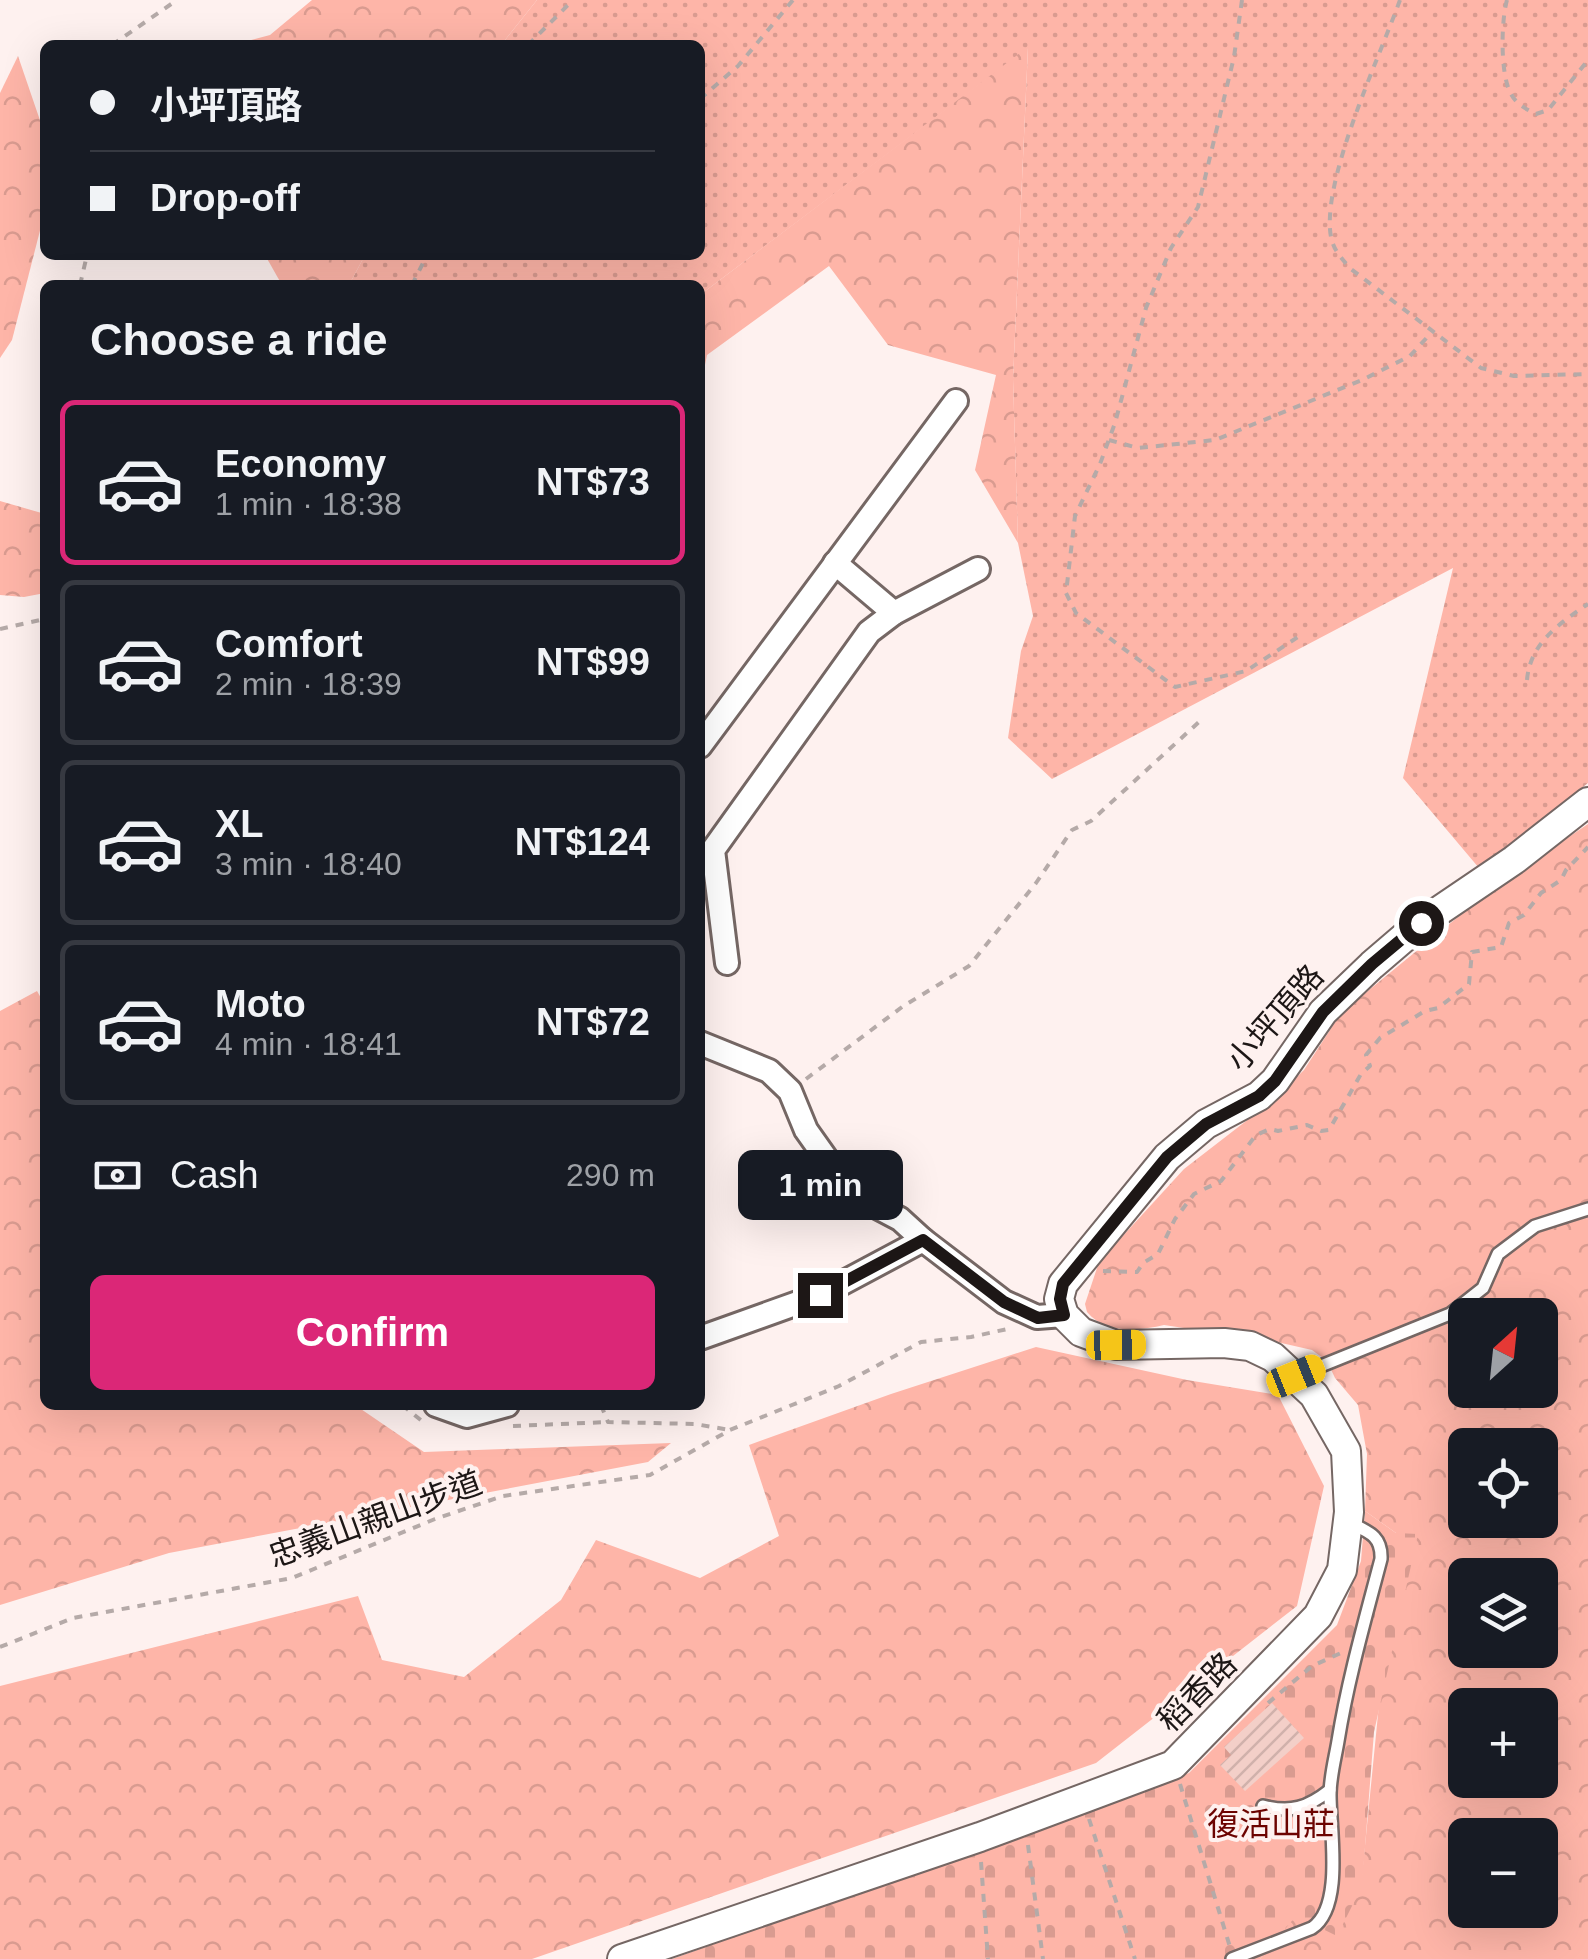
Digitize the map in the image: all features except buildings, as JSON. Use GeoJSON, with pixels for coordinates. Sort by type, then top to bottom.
{"type":"FeatureCollection","features":[{"type":"Feature","properties":{"kind":"street"},"geometry":{"type":"LineString","coordinates":[[705,739],[956,402]]}},
{"type":"Feature","properties":{"kind":"street"},"geometry":{"type":"LineString","coordinates":[[835,562],[894,613]]}},
{"type":"Feature","properties":{"kind":"street"},"geometry":{"type":"LineString","coordinates":[[728,962],[713,850],[869,632],[894,613],[978,569]]}},
{"type":"Feature","properties":{"kind":"street","name":"小坪頂路"},"geometry":{"type":"LineString","coordinates":[[1051,1316],[1073,1270],[1167,1157],[1189,1136],[1259,1096],[1275,1081],[1323,1012],[1372,964],[1421,923],[1514,860],[1588,802]]}},
{"type":"Feature","properties":{"kind":"street"},"geometry":{"type":"LineString","coordinates":[[705,1045],[769,1071],[790,1091],[806,1130],[840,1178],[862,1200],[900,1219],[1004,1302],[1051,1316]]}},
{"type":"Feature","properties":{"kind":"street"},"geometry":{"type":"LineString","coordinates":[[705,1336],[820,1295],[923,1240]]}},
{"type":"Feature","properties":{"kind":"street","name":"稻香路"},"geometry":{"type":"LineString","coordinates":[[622,1959],[980,1837],[1173,1765],[1318,1616],[1342,1570],[1348,1523],[1346,1452],[1314,1395],[1273,1357],[1250,1346],[1116,1345],[1051,1316]]}},
{"type":"Feature","properties":{"kind":"street"},"geometry":{"type":"LineString","coordinates":[[450,1410],[467,1416],[489,1410]]}},
{"type":"Feature","properties":{"kind":"lane"},"geometry":{"type":"LineString","coordinates":[[1296,1376],[1450,1314],[1483,1288],[1498,1254],[1534,1226],[1588,1209]]}},
{"type":"Feature","properties":{"kind":"lane"},"geometry":{"type":"LineString","coordinates":[[1233,1959],[1297,1935],[1322,1922],[1327,1911],[1332,1871],[1330,1790],[1353,1658],[1381,1546],[1376,1537],[1348,1523]]}},
{"type":"Feature","properties":{"kind":"lane"},"geometry":{"type":"LineString","coordinates":[[1263,1806],[1284,1812],[1310,1806],[1330,1790]]}},
{"type":"Feature","properties":{"kind":"path"},"geometry":{"type":"LineString","coordinates":[[119,40],[178,0]]}},
{"type":"Feature","properties":{"kind":"path"},"geometry":{"type":"LineString","coordinates":[[533,40],[574,0]]}},
{"type":"Feature","properties":{"kind":"path"},"geometry":{"type":"LineString","coordinates":[[705,95],[738,66],[793,0]]}},
{"type":"Feature","properties":{"kind":"path"},"geometry":{"type":"LineString","coordinates":[[1242,0],[1234,57],[1198,207],[1171,248],[1146,308],[1109,440],[1075,516],[1066,593],[1076,613],[1176,687],[1246,670],[1298,637]]}},
{"type":"Feature","properties":{"kind":"path"},"geometry":{"type":"LineString","coordinates":[[1400,0],[1338,168],[1330,227],[1334,250],[1351,269],[1481,368],[1514,376],[1588,374]]}},
{"type":"Feature","properties":{"kind":"path"},"geometry":{"type":"LineString","coordinates":[[1507,0],[1504,59],[1510,92],[1522,107],[1536,114],[1548,110],[1588,60]]}},
{"type":"Feature","properties":{"kind":"path"},"geometry":{"type":"LineString","coordinates":[[1109,440],[1138,448],[1215,440],[1378,372],[1410,356],[1432,332]]}},
{"type":"Feature","properties":{"kind":"path"},"geometry":{"type":"LineString","coordinates":[[1528,680],[1529,666],[1540,644],[1558,624],[1588,604]]}},
{"type":"Feature","properties":{"kind":"path"},"geometry":{"type":"LineString","coordinates":[[0,629],[40,621]]}},
{"type":"Feature","properties":{"kind":"path"},"geometry":{"type":"LineString","coordinates":[[790,1091],[902,1007],[969,966],[1036,883],[1072,830],[1091,821],[1200,722]]}},
{"type":"Feature","properties":{"kind":"path"},"geometry":{"type":"LineString","coordinates":[[1073,1270],[1137,1272],[1158,1254],[1194,1194],[1221,1181],[1256,1135],[1270,1129],[1307,1125],[1329,1130],[1361,1074],[1370,1066],[1366,1055],[1380,1038],[1425,1011],[1438,1008],[1469,984],[1472,952],[1501,947],[1509,923],[1524,915],[1541,893],[1562,880],[1588,846]]}},
{"type":"Feature","properties":{"kind":"path","name":"忠義山親山步道"},"geometry":{"type":"LineString","coordinates":[[0,1647],[73,1618],[292,1578],[503,1496],[650,1475],[730,1430],[839,1386],[920,1342],[971,1337],[1051,1316]]}},
{"type":"Feature","properties":{"kind":"path"},"geometry":{"type":"LineString","coordinates":[[603,1410],[608,1422],[695,1424],[730,1430]]}},
{"type":"Feature","properties":{"kind":"path"},"geometry":{"type":"LineString","coordinates":[[1268,1703],[1312,1666],[1339,1652],[1353,1658]]}},
{"type":"Feature","properties":{"kind":"path"},"geometry":{"type":"LineString","coordinates":[[1173,1765],[1233,1959]]}},
{"type":"Feature","properties":{"kind":"path"},"geometry":{"type":"LineString","coordinates":[[1082,1801],[1135,1959]]}},
{"type":"Feature","properties":{"kind":"path"},"geometry":{"type":"LineString","coordinates":[[1025,1820],[1043,1959]]}},
{"type":"Feature","properties":{"kind":"path"},"geometry":{"type":"LineString","coordinates":[[980,1837],[988,1959]]}},
{"type":"Feature","properties":{"kind":"green space"},"geometry":{"type":"Polygon","coordinates":[[[312,0],[537,0],[505,40],[251,40],[270,35],[312,0]]]}},
{"type":"Feature","properties":{"kind":"green space"},"geometry":{"type":"Polygon","coordinates":[[[537,0],[1588,0],[1588,783],[1479,868],[1403,778],[1453,568],[1052,779],[1008,738],[1021,651],[1033,616],[1018,543],[1013,379],[1028,48],[705,291],[705,280],[352,280],[362,260],[705,260],[705,40],[505,40],[537,0]]]}},
{"type":"Feature","properties":{"kind":"green space"},"geometry":{"type":"Polygon","coordinates":[[[1028,47],[1013,379],[1018,543],[975,470],[996,375],[888,345],[829,266],[707,355],[705,365],[705,291],[1028,47]]]}},
{"type":"Feature","properties":{"kind":"green space"},"geometry":{"type":"Polygon","coordinates":[[[18,56],[40,120],[40,231],[12,340],[0,358],[0,93],[18,56]]]}},
{"type":"Feature","properties":{"kind":"green space"},"geometry":{"type":"Polygon","coordinates":[[[268,260],[362,260],[352,280],[279,280],[268,260]]]}},
{"type":"Feature","properties":{"kind":"green space"},"geometry":{"type":"Polygon","coordinates":[[[0,501],[40,513],[40,594],[0,595],[0,501]]]}},
{"type":"Feature","properties":{"kind":"green space"},"geometry":{"type":"Polygon","coordinates":[[[1588,824],[1588,1959],[1260,1959],[1295,1915],[1361,1886],[1396,1533],[1365,1511],[1367,1454],[1358,1405],[1335,1378],[1327,1361],[1312,1350],[1164,1325],[1144,1329],[1113,1327],[1087,1312],[1085,1304],[1099,1262],[1184,1169],[1272,1101],[1304,1070],[1341,1013],[1492,889],[1588,824]]]}},
{"type":"Feature","properties":{"kind":"green space"},"geometry":{"type":"Polygon","coordinates":[[[37,991],[40,996],[40,1410],[362,1410],[424,1452],[671,1443],[648,1462],[169,1553],[0,1605],[0,1011],[37,991]]]}},
{"type":"Feature","properties":{"kind":"green space"},"geometry":{"type":"Polygon","coordinates":[[[1036,1347],[1278,1395],[1324,1486],[1297,1606],[1096,1763],[532,1959],[0,1959],[0,1686],[358,1596],[382,1660],[464,1677],[561,1600],[596,1540],[700,1578],[779,1536],[749,1445],[1036,1347]]]}},
{"type":"Feature","properties":{"kind":"green space","name":"復活山莊"},"geometry":{"type":"Polygon","coordinates":[[[1365,1511],[1396,1533],[1418,1534],[1374,1732],[1362,1886],[1337,1936],[1296,1916],[1260,1959],[672,1959],[1189,1773],[1337,1625],[1361,1561],[1365,1511]]]}},
{"type":"Feature","properties":{"kind":"route"},"geometry":{"type":"LineString","coordinates":[[820,1295],[923,1240],[1004,1302],[1038,1318],[1064,1315],[1060,1299],[1063,1284],[1167,1157],[1206,1124],[1259,1096],[1275,1081],[1323,1012],[1421,923]]}}]}
